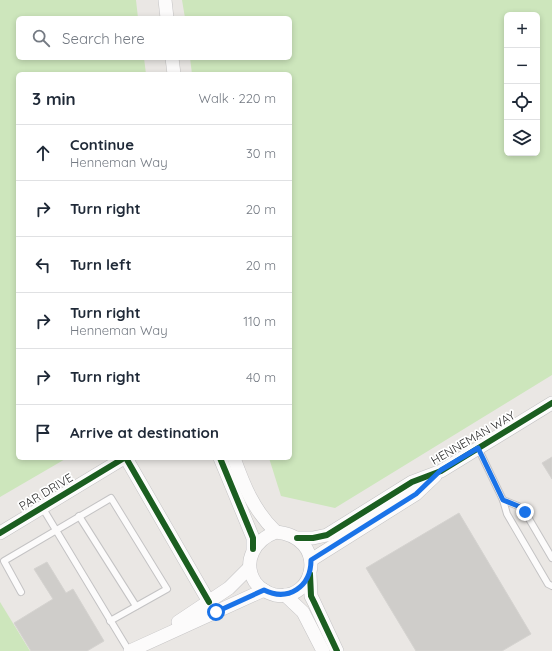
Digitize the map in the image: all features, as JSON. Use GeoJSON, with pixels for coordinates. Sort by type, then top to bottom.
{"type":"FeatureCollection","features":[{"type":"Feature","properties":{"kind":"street"},"geometry":{"type":"LineString","coordinates":[[165,0],[167,16]]}},
{"type":"Feature","properties":{"kind":"street"},"geometry":{"type":"LineString","coordinates":[[172,60],[174,72]]}},
{"type":"Feature","properties":{"kind":"street","name":"HENNEMAN WAY"},"geometry":{"type":"LineString","coordinates":[[297,538],[313,538],[327,535],[412,482],[441,470],[552,403]]}},
{"type":"Feature","properties":{"kind":"street","name":"PAR DRIVE"},"geometry":{"type":"LineString","coordinates":[[0,533],[122,460]]}},
{"type":"Feature","properties":{"kind":"street"},"geometry":{"type":"LineString","coordinates":[[126,460],[209,602]]}},
{"type":"Feature","properties":{"kind":"street"},"geometry":{"type":"LineString","coordinates":[[221,460],[253,538],[250,568],[257,584],[264,590],[278,595],[285,595],[300,588],[310,574]]}},
{"type":"Feature","properties":{"kind":"street"},"geometry":{"type":"LineString","coordinates":[[235,460],[254,506],[266,523],[276,532],[297,538],[304,544],[311,560],[311,596],[337,651]]}},
{"type":"Feature","properties":{"kind":"street","name":"HENNEMAN WAY"},"geometry":{"type":"LineString","coordinates":[[311,560],[416,494],[441,470]]}},
{"type":"Feature","properties":{"kind":"street"},"geometry":{"type":"LineString","coordinates":[[253,549],[263,538],[276,532]]}},
{"type":"Feature","properties":{"kind":"street"},"geometry":{"type":"LineString","coordinates":[[145,644],[229,588],[250,568]]}},
{"type":"Feature","properties":{"kind":"street"},"geometry":{"type":"LineString","coordinates":[[129,651],[264,590]]}},
{"type":"Feature","properties":{"kind":"street"},"geometry":{"type":"LineString","coordinates":[[285,595],[303,612],[322,651]]}},
{"type":"Feature","properties":{"kind":"lane"},"geometry":{"type":"LineString","coordinates":[[478,448],[503,500],[507,514],[548,584],[552,586]]}},
{"type":"Feature","properties":{"kind":"lane"},"geometry":{"type":"LineString","coordinates":[[21,592],[4,561],[55,529],[111,498],[167,588],[110,621]]}},
{"type":"Feature","properties":{"kind":"lane"},"geometry":{"type":"LineString","coordinates":[[503,500],[518,506],[525,512],[552,558]]}},
{"type":"Feature","properties":{"kind":"lane"},"geometry":{"type":"LineString","coordinates":[[42,508],[129,651]]}},
{"type":"Feature","properties":{"kind":"lane"},"geometry":{"type":"LineString","coordinates":[[79,516],[136,606]]}},
{"type":"Feature","properties":{"kind":"green space"},"geometry":{"type":"Polygon","coordinates":[[[0,0],[136,0],[138,16],[16,16],[16,60],[144,60],[146,72],[16,72],[16,460],[64,460],[0,497],[0,0]]]}},
{"type":"Feature","properties":{"kind":"green space"},"geometry":{"type":"Polygon","coordinates":[[[182,0],[552,0],[552,375],[335,508],[281,496],[270,460],[292,460],[292,72],[192,72],[190,60],[292,60],[292,16],[185,16],[182,0]]]}},
{"type":"Feature","properties":{"kind":"green space"},"geometry":{"type":"Polygon","coordinates":[[[0,602],[30,651],[0,651],[0,602]]]}},
{"type":"Feature","properties":{"kind":"building"},"geometry":{"type":"Polygon","coordinates":[[[552,457],[552,479],[542,463],[552,457]]]}},
{"type":"Feature","properties":{"kind":"building"},"geometry":{"type":"Polygon","coordinates":[[[459,513],[531,634],[502,651],[416,651],[366,568],[459,513]]]}},
{"type":"Feature","properties":{"kind":"building"},"geometry":{"type":"Polygon","coordinates":[[[47,562],[66,593],[73,589],[104,641],[87,651],[31,651],[14,623],[53,599],[34,569],[47,562]]]}},
{"type":"Feature","properties":{"kind":"cycle path"},"geometry":{"type":"LineString","coordinates":[[297,538],[313,538],[327,535],[412,482],[441,471],[552,403]]}},
{"type":"Feature","properties":{"kind":"cycle path"},"geometry":{"type":"LineString","coordinates":[[0,533],[121,460]]}},
{"type":"Feature","properties":{"kind":"cycle path"},"geometry":{"type":"LineString","coordinates":[[127,460],[209,602]]}},
{"type":"Feature","properties":{"kind":"cycle path"},"geometry":{"type":"LineString","coordinates":[[221,460],[253,538],[253,549]]}},
{"type":"Feature","properties":{"kind":"cycle path"},"geometry":{"type":"LineString","coordinates":[[310,574],[311,596],[337,651]]}},
{"type":"Feature","properties":{"kind":"route"},"geometry":{"type":"LineString","coordinates":[[216,612],[264,590],[270,594],[278,595],[293,593],[306,582],[310,574],[311,560],[416,494],[441,470],[478,448],[503,500],[518,506],[525,512]]}}]}
